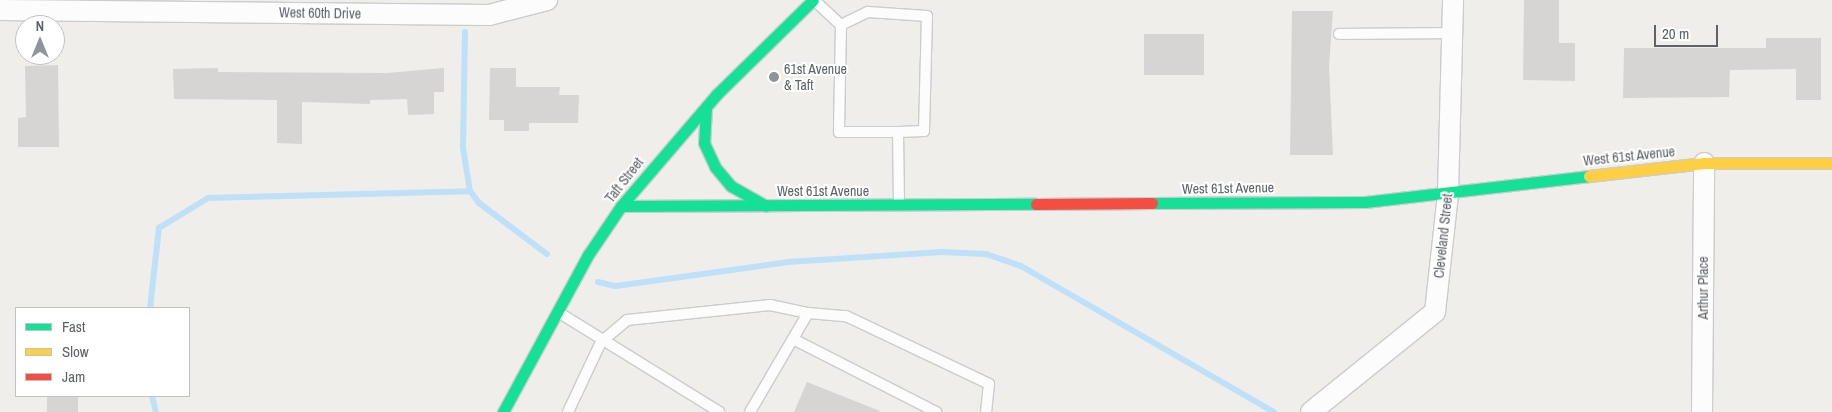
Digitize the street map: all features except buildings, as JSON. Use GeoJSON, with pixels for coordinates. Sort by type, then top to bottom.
{"type":"FeatureCollection","features":[{"type":"Feature","properties":{"kind":"main road","name":"Taft Street"},"geometry":{"type":"LineString","coordinates":[[503,412],[557,311],[621,206],[706,107],[814,0]]}},
{"type":"Feature","properties":{"kind":"main road"},"geometry":{"type":"LineString","coordinates":[[706,107],[704,143],[715,167],[731,186],[767,206]]}},
{"type":"Feature","properties":{"kind":"main road","name":"West 61st Avenue"},"geometry":{"type":"LineString","coordinates":[[621,206],[1365,202],[1448,194],[1704,163],[1832,163]]}},
{"type":"Feature","properties":{"kind":"street","name":"West 60th Drive"},"geometry":{"type":"LineString","coordinates":[[0,10],[306,6],[490,15],[547,0]]}},
{"type":"Feature","properties":{"kind":"street","name":"Cleveland Street"},"geometry":{"type":"LineString","coordinates":[[1311,412],[1435,312],[1448,194],[1453,0]]}},
{"type":"Feature","properties":{"kind":"street","name":"Arthur Place"},"geometry":{"type":"LineString","coordinates":[[1702,412],[1704,163]]}},
{"type":"Feature","properties":{"kind":"lane"},"geometry":{"type":"LineString","coordinates":[[814,0],[841,25],[839,132],[924,131],[928,16],[868,12],[841,25]]}},
{"type":"Feature","properties":{"kind":"lane"},"geometry":{"type":"LineString","coordinates":[[1339,34],[1452,33]]}},
{"type":"Feature","properties":{"kind":"lane"},"geometry":{"type":"LineString","coordinates":[[898,132],[899,205]]}},
{"type":"Feature","properties":{"kind":"lane"},"geometry":{"type":"LineString","coordinates":[[568,412],[601,342],[627,320],[770,305],[846,316],[989,384],[986,412]]}},
{"type":"Feature","properties":{"kind":"lane"},"geometry":{"type":"LineString","coordinates":[[557,311],[601,342],[719,412]]}},
{"type":"Feature","properties":{"kind":"lane"},"geometry":{"type":"LineString","coordinates":[[750,412],[808,312]]}},
{"type":"Feature","properties":{"kind":"lane"},"geometry":{"type":"LineString","coordinates":[[793,339],[936,412]]}},
{"type":"Feature","properties":{"kind":"waterway"},"geometry":{"type":"LineString","coordinates":[[465,32],[463,148],[470,191],[479,203],[547,254]]}},
{"type":"Feature","properties":{"kind":"waterway"},"geometry":{"type":"LineString","coordinates":[[150,307],[159,228],[208,198],[470,191]]}},
{"type":"Feature","properties":{"kind":"waterway"},"geometry":{"type":"LineString","coordinates":[[598,282],[616,286],[788,262],[942,252],[986,254],[1021,266],[1274,412]]}},
{"type":"Feature","properties":{"kind":"waterway"},"geometry":{"type":"LineString","coordinates":[[152,397],[156,412]]}},
{"type":"Feature","properties":{"kind":"traffic: fast"},"geometry":{"type":"LineString","coordinates":[[503,412],[588,255],[621,206],[717,94],[813,0]]}},
{"type":"Feature","properties":{"kind":"traffic: fast"},"geometry":{"type":"LineString","coordinates":[[706,107],[704,143],[715,167],[731,186],[766,206]]}},
{"type":"Feature","properties":{"kind":"traffic: fast"},"geometry":{"type":"LineString","coordinates":[[1152,203],[1365,202],[1589,176]]}},
{"type":"Feature","properties":{"kind":"traffic: fast"},"geometry":{"type":"LineString","coordinates":[[621,206],[1036,204]]}},
{"type":"Feature","properties":{"kind":"traffic: slow"},"geometry":{"type":"LineString","coordinates":[[1589,176],[1704,163],[1832,163]]}},
{"type":"Feature","properties":{"kind":"traffic: jam"},"geometry":{"type":"LineString","coordinates":[[1036,204],[1152,203]]}},
{"type":"Feature","properties":{"kind":"place","name":"61st Avenue & Taft"},"geometry":{"type":"Point","coordinates":[774,77]}}]}
